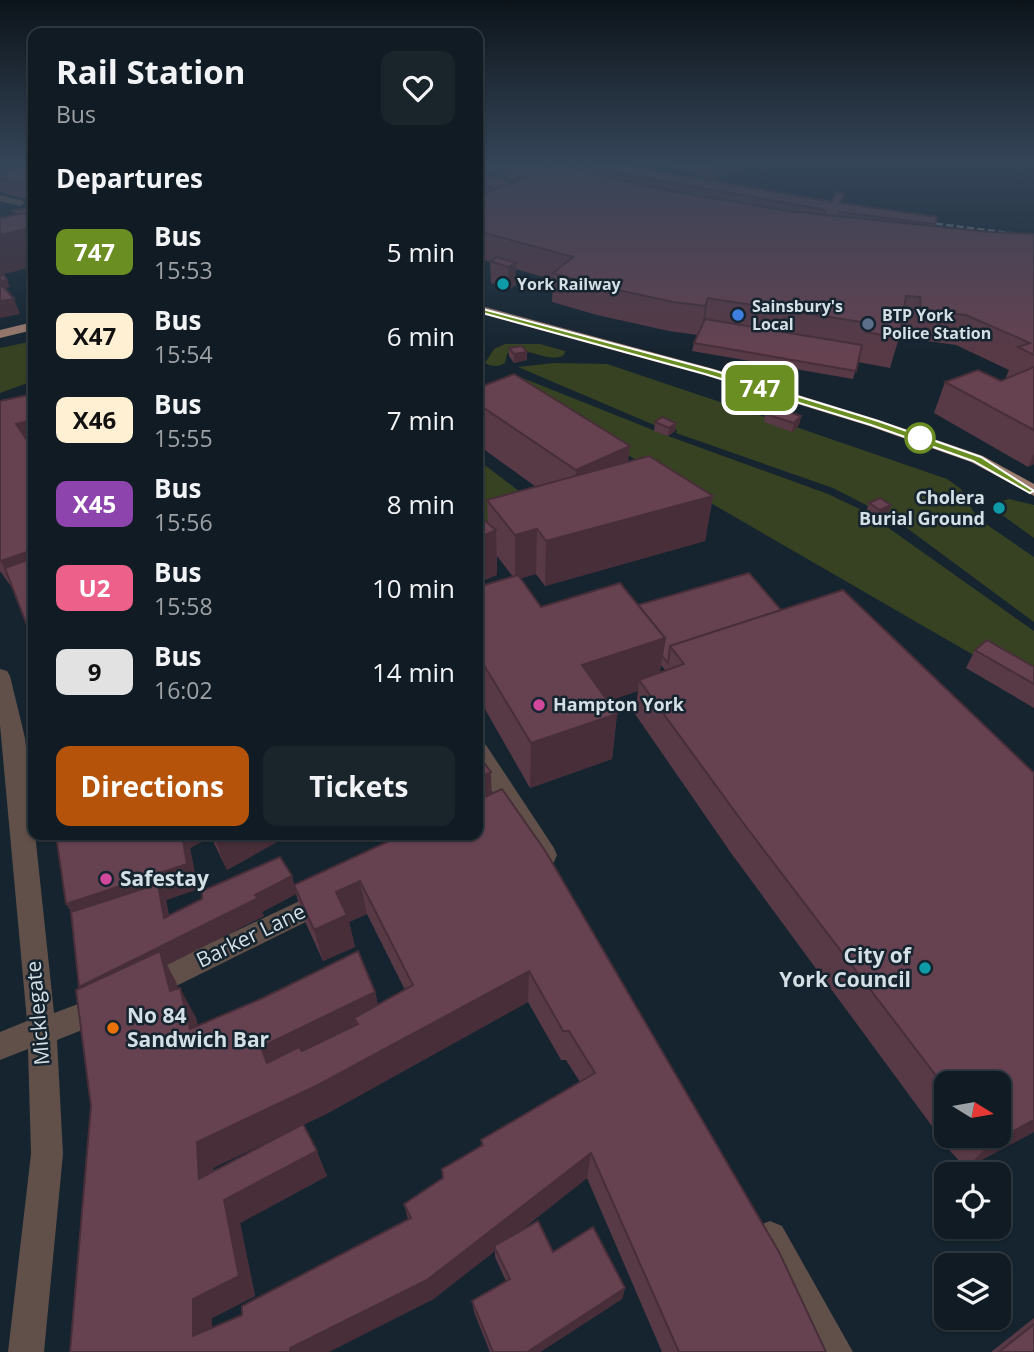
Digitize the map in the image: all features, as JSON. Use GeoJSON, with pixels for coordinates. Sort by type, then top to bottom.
{"type":"FeatureCollection","features":[{"type":"Feature","properties":{"kind":"main road"},"geometry":{"type":"LineString","coordinates":[[483,310],[709,372],[874,423],[977,459],[1034,491]]}},
{"type":"Feature","properties":{"kind":"main road"},"geometry":{"type":"LineString","coordinates":[[0,334],[28,327]]}},
{"type":"Feature","properties":{"kind":"street","name":"Micklegate"},"geometry":{"type":"LineString","coordinates":[[0,676],[14,738],[42,1031],[47,1154],[26,1352]]}},
{"type":"Feature","properties":{"kind":"street"},"geometry":{"type":"LineString","coordinates":[[483,762],[506,811],[562,882]]}},
{"type":"Feature","properties":{"kind":"street","name":"Barker Lane"},"geometry":{"type":"LineString","coordinates":[[0,1046],[80,1019],[348,888]]}},
{"type":"Feature","properties":{"kind":"street"},"geometry":{"type":"LineString","coordinates":[[752,1209],[835,1352]]}},
{"type":"Feature","properties":{"kind":"green space"},"geometry":{"type":"Polygon","coordinates":[[[28,342],[28,383],[0,393],[0,348],[28,342]]]}},
{"type":"Feature","properties":{"kind":"green space"},"geometry":{"type":"Polygon","coordinates":[[[505,344],[540,344],[565,351],[564,355],[551,358],[514,351],[507,354],[505,363],[495,366],[485,363],[494,349],[505,344]]]}},
{"type":"Feature","properties":{"kind":"green space"},"geometry":{"type":"Polygon","coordinates":[[[554,363],[607,364],[768,418],[792,432],[796,427],[947,479],[961,489],[977,518],[1034,557],[1034,622],[877,506],[872,508],[833,488],[676,433],[677,430],[663,424],[659,427],[518,367],[554,363]]]}},
{"type":"Feature","properties":{"kind":"green space"},"geometry":{"type":"Polygon","coordinates":[[[515,375],[668,436],[828,494],[866,512],[1034,631],[1034,690],[569,421],[515,375]]]}},
{"type":"Feature","properties":{"kind":"green space"},"geometry":{"type":"Polygon","coordinates":[[[483,464],[548,513],[483,536],[483,464]]]}},
{"type":"Feature","properties":{"kind":"green space"},"geometry":{"type":"Polygon","coordinates":[[[1009,499],[1034,505],[1034,538],[994,509],[993,504],[1009,499]]]}},
{"type":"Feature","properties":{"kind":"building"},"geometry":{"type":"Polygon","coordinates":[[[0,227],[28,227],[28,228],[0,235],[0,227]]]}},
{"type":"Feature","properties":{"kind":"building"},"geometry":{"type":"Polygon","coordinates":[[[483,227],[942,227],[1034,234],[1034,355],[1018,347],[1030,343],[966,315],[921,310],[920,297],[906,296],[899,338],[866,332],[868,323],[708,298],[705,306],[673,302],[553,273],[573,257],[483,232],[483,227]]]}},
{"type":"Feature","properties":{"kind":"building"},"geometry":{"type":"Polygon","coordinates":[[[497,257],[516,263],[508,267],[490,261],[497,257]]]}},
{"type":"Feature","properties":{"kind":"building"},"geometry":{"type":"Polygon","coordinates":[[[3,286],[14,299],[0,301],[0,287],[3,286]]]}},
{"type":"Feature","properties":{"kind":"building"},"geometry":{"type":"Polygon","coordinates":[[[705,319],[862,345],[856,371],[694,343],[705,319]]]}},
{"type":"Feature","properties":{"kind":"building"},"geometry":{"type":"Polygon","coordinates":[[[522,346],[527,352],[514,354],[509,348],[522,346]]]}},
{"type":"Feature","properties":{"kind":"building"},"geometry":{"type":"Polygon","coordinates":[[[1034,367],[1034,430],[945,382],[978,370],[1001,381],[1034,367]]]}},
{"type":"Feature","properties":{"kind":"building"},"geometry":{"type":"Polygon","coordinates":[[[514,374],[630,446],[576,470],[483,407],[483,386],[514,374]]]}},
{"type":"Feature","properties":{"kind":"building"},"geometry":{"type":"Polygon","coordinates":[[[28,395],[28,421],[16,424],[28,442],[28,552],[1,561],[0,560],[0,401],[28,395]]]}},
{"type":"Feature","properties":{"kind":"building"},"geometry":{"type":"Polygon","coordinates":[[[772,407],[801,416],[794,423],[765,414],[772,407]]]}},
{"type":"Feature","properties":{"kind":"building"},"geometry":{"type":"Polygon","coordinates":[[[662,417],[676,423],[669,428],[655,422],[662,417]]]}},
{"type":"Feature","properties":{"kind":"building"},"geometry":{"type":"Polygon","coordinates":[[[649,456],[713,496],[546,541],[537,529],[515,535],[487,500],[649,456]]]}},
{"type":"Feature","properties":{"kind":"building"},"geometry":{"type":"Polygon","coordinates":[[[880,498],[891,505],[880,510],[869,503],[880,498]]]}},
{"type":"Feature","properties":{"kind":"building"},"geometry":{"type":"Polygon","coordinates":[[[483,519],[496,530],[483,536],[483,519]]]}},
{"type":"Feature","properties":{"kind":"building"},"geometry":{"type":"Polygon","coordinates":[[[28,560],[28,628],[5,568],[28,560]]]}},
{"type":"Feature","properties":{"kind":"building"},"geometry":{"type":"Polygon","coordinates":[[[749,573],[781,610],[670,646],[668,663],[662,656],[665,638],[638,605],[749,573]]]}},
{"type":"Feature","properties":{"kind":"building"},"geometry":{"type":"Polygon","coordinates":[[[518,575],[541,607],[620,583],[665,638],[582,665],[617,714],[531,743],[483,663],[483,586],[518,575]]]}},
{"type":"Feature","properties":{"kind":"building","name":"City of York Council"},"geometry":{"type":"Polygon","coordinates":[[[843,590],[1034,773],[1034,1120],[1012,1132],[1012,1071],[934,1073],[741,820],[639,680],[684,664],[670,646],[843,590]]]}},
{"type":"Feature","properties":{"kind":"building"},"geometry":{"type":"Polygon","coordinates":[[[987,640],[1034,667],[1034,684],[975,650],[987,640]]]}},
{"type":"Feature","properties":{"kind":"building"},"geometry":{"type":"Polygon","coordinates":[[[483,762],[491,772],[483,776],[483,762]]]}},
{"type":"Feature","properties":{"kind":"building"},"geometry":{"type":"Polygon","coordinates":[[[502,789],[546,852],[779,1252],[826,1352],[679,1352],[591,1153],[427,1280],[290,1348],[290,1352],[70,1352],[91,1106],[76,990],[160,951],[170,991],[180,988],[190,1029],[263,998],[358,951],[375,992],[261,1047],[267,1063],[299,1047],[302,1051],[358,1024],[354,1018],[413,985],[360,881],[336,892],[347,915],[314,930],[294,885],[391,840],[483,840],[483,798],[502,789]],[[529,971],[318,1085],[197,1142],[199,1179],[303,1124],[317,1151],[224,1200],[239,1276],[193,1299],[193,1336],[242,1315],[242,1306],[411,1218],[404,1204],[443,1178],[442,1169],[483,1145],[481,1140],[595,1073],[569,1031],[563,1031],[529,971]]]}},
{"type":"Feature","properties":{"kind":"building"},"geometry":{"type":"Polygon","coordinates":[[[57,840],[183,840],[187,864],[66,904],[57,840]]]}},
{"type":"Feature","properties":{"kind":"building"},"geometry":{"type":"Polygon","coordinates":[[[280,857],[292,876],[255,895],[258,898],[79,987],[71,912],[158,884],[164,918],[202,899],[202,891],[280,857]]]}},
{"type":"Feature","properties":{"kind":"building"},"geometry":{"type":"Polygon","coordinates":[[[538,1221],[553,1252],[593,1227],[625,1288],[527,1352],[493,1352],[472,1301],[510,1279],[494,1246],[538,1221]]]}},
{"type":"Feature","properties":{"kind":"building"},"geometry":{"type":"Polygon","coordinates":[[[1034,1324],[1034,1352],[999,1352],[1034,1324]]]}},
{"type":"Feature","properties":{"kind":"railway"},"geometry":{"type":"LineString","coordinates":[[963,227],[1034,236]]}},
{"type":"Feature","properties":{"kind":"bus line","name":"747"},"geometry":{"type":"LineString","coordinates":[[483,310],[709,372],[930,441],[977,459],[1034,491]]}},
{"type":"Feature","properties":{"kind":"place","name":"York Railway"},"geometry":{"type":"Point","coordinates":[503,284]}},
{"type":"Feature","properties":{"kind":"place","name":"Sainsbury's Local"},"geometry":{"type":"Point","coordinates":[738,315]}},
{"type":"Feature","properties":{"kind":"place","name":"BTP York Police Station"},"geometry":{"type":"Point","coordinates":[868,324]}},
{"type":"Feature","properties":{"kind":"place","name":"Cholera Burial Ground"},"geometry":{"type":"Point","coordinates":[999,508]}},
{"type":"Feature","properties":{"kind":"place","name":"Hampton York"},"geometry":{"type":"Point","coordinates":[539,705]}},
{"type":"Feature","properties":{"kind":"place","name":"Safestay"},"geometry":{"type":"Point","coordinates":[106,879]}},
{"type":"Feature","properties":{"kind":"place","name":"City of York Council"},"geometry":{"type":"Point","coordinates":[925,968]}},
{"type":"Feature","properties":{"kind":"place","name":"No 84 Sandwich Bar"},"geometry":{"type":"Point","coordinates":[113,1028]}}]}
